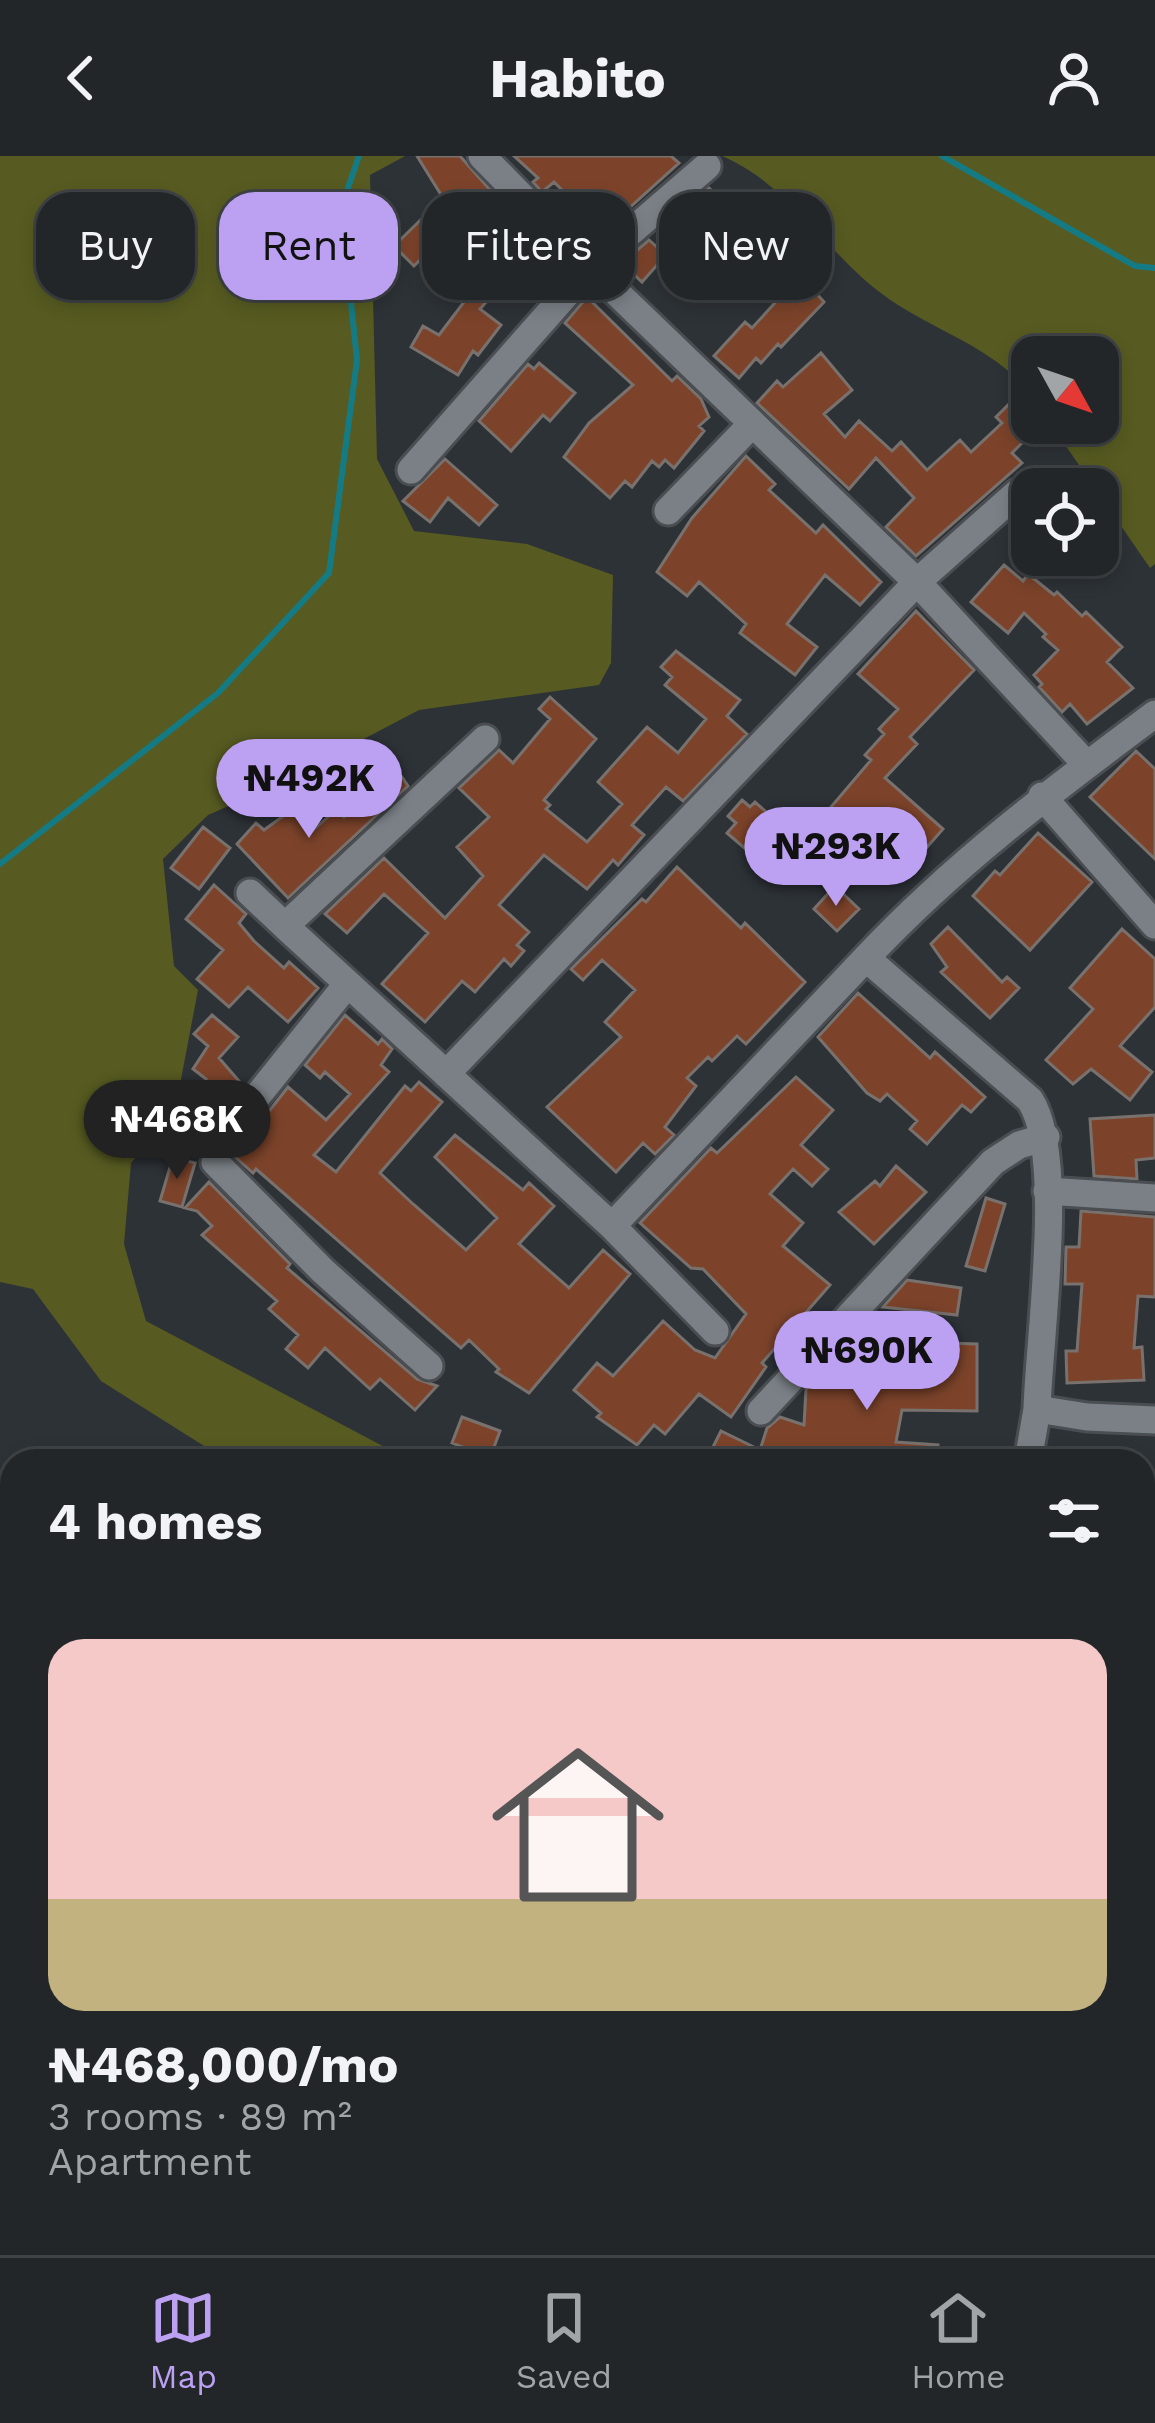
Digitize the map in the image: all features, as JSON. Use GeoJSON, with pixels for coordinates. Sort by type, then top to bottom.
{"type":"FeatureCollection","features":[{"type":"Feature","properties":{"kind":"street"},"geometry":{"type":"LineString","coordinates":[[482,156],[517,192]]}},
{"type":"Feature","properties":{"kind":"street"},"geometry":{"type":"LineString","coordinates":[[635,228],[707,166]]}},
{"type":"Feature","properties":{"kind":"street"},"geometry":{"type":"LineString","coordinates":[[411,470],[561,300]]}},
{"type":"Feature","properties":{"kind":"street"},"geometry":{"type":"LineString","coordinates":[[624,300],[917,582],[1087,765]]}},
{"type":"Feature","properties":{"kind":"street"},"geometry":{"type":"LineString","coordinates":[[668,511],[752,424]]}},
{"type":"Feature","properties":{"kind":"street"},"geometry":{"type":"LineString","coordinates":[[446,1074],[917,582],[1011,498]]}},
{"type":"Feature","properties":{"kind":"street"},"geometry":{"type":"LineString","coordinates":[[612,1226],[915,906],[1042,796],[1155,714]]}},
{"type":"Feature","properties":{"kind":"street"},"geometry":{"type":"LineString","coordinates":[[284,926],[485,740]]}},
{"type":"Feature","properties":{"kind":"street"},"geometry":{"type":"LineString","coordinates":[[1042,796],[1155,925]]}},
{"type":"Feature","properties":{"kind":"street"},"geometry":{"type":"LineString","coordinates":[[250,893],[346,987],[612,1226],[715,1331]]}},
{"type":"Feature","properties":{"kind":"street"},"geometry":{"type":"LineString","coordinates":[[866,958],[1030,1100],[1046,1137],[1037,1409],[1030,1449]]}},
{"type":"Feature","properties":{"kind":"street"},"geometry":{"type":"LineString","coordinates":[[346,987],[218,1145],[215,1162],[310,1259],[429,1366]]}},
{"type":"Feature","properties":{"kind":"street"},"geometry":{"type":"LineString","coordinates":[[761,1411],[993,1162],[1019,1145],[1046,1137]]}},
{"type":"Feature","properties":{"kind":"street"},"geometry":{"type":"LineString","coordinates":[[1047,1191],[1155,1198]]}},
{"type":"Feature","properties":{"kind":"street"},"geometry":{"type":"LineString","coordinates":[[1037,1409],[1155,1420]]}},
{"type":"Feature","properties":{"kind":"green space"},"geometry":{"type":"Polygon","coordinates":[[[0,156],[405,156],[370,175],[370,192],[219,192],[219,300],[373,300],[377,459],[414,531],[527,544],[613,575],[611,663],[599,685],[419,710],[208,815],[163,859],[174,966],[198,990],[175,1111],[131,1163],[124,1244],[146,1321],[388,1449],[209,1449],[101,1381],[33,1289],[0,1282],[0,156]]]}},
{"type":"Feature","properties":{"kind":"green space"},"geometry":{"type":"Polygon","coordinates":[[[722,156],[1155,156],[1155,564],[1150,568],[1119,523],[1119,468],[1081,468],[1064,444],[1119,444],[1119,336],[1011,336],[1011,374],[889,299],[847,263],[832,247],[832,192],[777,192],[722,156]]]}},
{"type":"Feature","properties":{"kind":"building"},"geometry":{"type":"Polygon","coordinates":[[[417,156],[460,156],[492,192],[439,192],[417,156]]]}},
{"type":"Feature","properties":{"kind":"building"},"geometry":{"type":"Polygon","coordinates":[[[514,156],[671,156],[679,163],[635,203],[635,192],[564,192],[554,182],[542,192],[533,182],[538,178],[514,156]]]}},
{"type":"Feature","properties":{"kind":"building"},"geometry":{"type":"Polygon","coordinates":[[[422,219],[422,258],[414,266],[398,250],[398,242],[422,219]]]}},
{"type":"Feature","properties":{"kind":"building"},"geometry":{"type":"Polygon","coordinates":[[[649,240],[659,249],[659,263],[642,282],[635,275],[635,252],[649,240]]]}},
{"type":"Feature","properties":{"kind":"building"},"geometry":{"type":"Polygon","coordinates":[[[466,300],[488,300],[480,309],[501,325],[478,355],[473,351],[458,375],[411,347],[423,326],[439,335],[466,300]]]}},
{"type":"Feature","properties":{"kind":"building"},"geometry":{"type":"Polygon","coordinates":[[[584,300],[590,300],[672,381],[677,376],[701,399],[709,417],[699,426],[704,431],[674,468],[665,460],[659,467],[652,461],[632,487],[625,481],[610,498],[564,457],[589,423],[633,385],[565,323],[584,300]]]}},
{"type":"Feature","properties":{"kind":"building"},"geometry":{"type":"Polygon","coordinates":[[[778,300],[824,302],[781,347],[778,344],[761,363],[756,358],[739,378],[714,356],[745,322],[752,328],[778,300]]]}},
{"type":"Feature","properties":{"kind":"building"},"geometry":{"type":"Polygon","coordinates":[[[821,353],[852,390],[824,414],[845,437],[859,421],[892,451],[901,442],[927,470],[960,440],[971,452],[1002,423],[996,417],[1011,402],[1011,444],[1021,444],[1012,453],[1022,463],[916,556],[886,527],[914,498],[876,458],[849,489],[757,403],[777,381],[783,387],[821,353]]]}},
{"type":"Feature","properties":{"kind":"building"},"geometry":{"type":"Polygon","coordinates":[[[539,363],[575,393],[550,421],[543,415],[511,451],[479,421],[528,364],[534,369],[539,363]]]}},
{"type":"Feature","properties":{"kind":"building"},"geometry":{"type":"Polygon","coordinates":[[[746,456],[775,484],[769,490],[816,533],[823,525],[881,582],[860,605],[825,575],[787,624],[817,647],[795,675],[740,633],[746,624],[699,582],[687,596],[657,572],[692,518],[746,456]]]}},
{"type":"Feature","properties":{"kind":"building"},"geometry":{"type":"Polygon","coordinates":[[[445,459],[497,505],[479,525],[448,498],[430,522],[403,501],[445,459]]]}},
{"type":"Feature","properties":{"kind":"building"},"geometry":{"type":"Polygon","coordinates":[[[1004,565],[1011,576],[1023,581],[1030,576],[1054,595],[1057,592],[1082,616],[1086,612],[1122,647],[1107,662],[1133,688],[1087,724],[1070,704],[1062,712],[1034,675],[1058,650],[1043,637],[1046,634],[1024,613],[1008,633],[971,602],[1004,565]]]}},
{"type":"Feature","properties":{"kind":"building"},"geometry":{"type":"Polygon","coordinates":[[[916,611],[974,670],[910,737],[917,744],[885,778],[943,829],[907,870],[849,816],[822,846],[808,834],[871,760],[865,755],[884,734],[879,729],[898,709],[858,674],[916,611]]]}},
{"type":"Feature","properties":{"kind":"building"},"geometry":{"type":"Polygon","coordinates":[[[676,651],[740,700],[727,716],[747,734],[683,801],[666,787],[632,825],[644,835],[618,865],[613,860],[587,889],[544,855],[499,905],[529,932],[517,945],[524,951],[511,966],[504,959],[475,992],[462,981],[425,1022],[382,984],[428,933],[384,894],[347,933],[325,914],[384,858],[445,918],[483,876],[457,847],[489,817],[459,788],[499,750],[513,763],[550,719],[539,709],[550,697],[596,739],[544,800],[550,805],[546,809],[587,842],[622,804],[598,782],[647,727],[678,753],[706,719],[665,685],[672,677],[661,667],[676,651]]]}},
{"type":"Feature","properties":{"kind":"building"},"geometry":{"type":"Polygon","coordinates":[[[1136,751],[1155,769],[1155,859],[1090,797],[1136,751]]]}},
{"type":"Feature","properties":{"kind":"building"},"geometry":{"type":"Polygon","coordinates":[[[402,777],[408,786],[288,898],[237,844],[256,823],[264,830],[290,811],[311,832],[337,809],[344,817],[402,777]]]}},
{"type":"Feature","properties":{"kind":"building"},"geometry":{"type":"Polygon","coordinates":[[[742,800],[750,807],[755,802],[804,845],[777,876],[727,833],[736,823],[728,816],[742,800]]]}},
{"type":"Feature","properties":{"kind":"building"},"geometry":{"type":"Polygon","coordinates":[[[203,827],[230,848],[199,889],[171,868],[203,827]]]}},
{"type":"Feature","properties":{"kind":"building"},"geometry":{"type":"Polygon","coordinates":[[[1038,833],[1092,882],[1030,950],[973,896],[995,871],[1000,875],[1038,833]]]}},
{"type":"Feature","properties":{"kind":"building"},"geometry":{"type":"Polygon","coordinates":[[[677,867],[741,928],[745,923],[805,982],[746,1044],[737,1036],[687,1078],[696,1086],[665,1127],[674,1135],[655,1154],[643,1143],[616,1172],[547,1107],[621,1037],[605,1022],[635,990],[602,960],[583,980],[571,969],[642,899],[646,902],[677,867]]]}},
{"type":"Feature","properties":{"kind":"building"},"geometry":{"type":"Polygon","coordinates":[[[214,885],[246,914],[239,923],[254,941],[284,968],[289,962],[318,988],[288,1022],[248,987],[229,1007],[197,979],[223,950],[186,919],[214,885]]]}},
{"type":"Feature","properties":{"kind":"building"},"geometry":{"type":"Polygon","coordinates":[[[835,886],[859,909],[837,931],[814,909],[835,886]]]}},
{"type":"Feature","properties":{"kind":"building"},"geometry":{"type":"Polygon","coordinates":[[[948,927],[1002,982],[1007,977],[1019,988],[990,1018],[941,972],[947,967],[931,944],[948,927]]]}},
{"type":"Feature","properties":{"kind":"building"},"geometry":{"type":"Polygon","coordinates":[[[1122,929],[1155,959],[1155,1007],[1120,1046],[1152,1072],[1130,1100],[1091,1069],[1073,1084],[1046,1060],[1093,1009],[1070,988],[1122,929]]]}},
{"type":"Feature","properties":{"kind":"building"},"geometry":{"type":"Polygon","coordinates":[[[858,993],[930,1058],[935,1052],[985,1097],[971,1112],[962,1105],[927,1144],[910,1129],[917,1121],[887,1094],[880,1101],[867,1093],[818,1037],[858,993]]]}},
{"type":"Feature","properties":{"kind":"building"},"geometry":{"type":"Polygon","coordinates":[[[212,1015],[238,1037],[219,1058],[239,1081],[207,1122],[201,1116],[196,1121],[180,1106],[206,1079],[193,1069],[208,1046],[194,1034],[212,1015]]]}},
{"type":"Feature","properties":{"kind":"building"},"geometry":{"type":"Polygon","coordinates":[[[345,1015],[378,1044],[382,1039],[392,1049],[381,1065],[389,1072],[314,1155],[336,1172],[405,1086],[411,1091],[419,1082],[442,1102],[380,1173],[413,1204],[466,1250],[497,1218],[435,1157],[455,1135],[523,1190],[529,1183],[554,1206],[519,1244],[569,1288],[603,1250],[630,1274],[529,1393],[496,1372],[499,1369],[469,1340],[461,1348],[256,1169],[253,1173],[234,1156],[288,1087],[326,1120],[350,1094],[325,1072],[320,1078],[305,1065],[345,1015]]]}},
{"type":"Feature","properties":{"kind":"building"},"geometry":{"type":"Polygon","coordinates":[[[796,1077],[833,1110],[801,1145],[828,1169],[812,1186],[793,1169],[770,1194],[803,1223],[783,1246],[830,1285],[762,1363],[766,1367],[731,1417],[699,1394],[665,1434],[654,1425],[637,1445],[597,1417],[601,1413],[574,1390],[597,1363],[613,1376],[663,1321],[695,1350],[715,1358],[746,1314],[703,1269],[691,1268],[640,1223],[711,1148],[717,1153],[796,1077]]]}},
{"type":"Feature","properties":{"kind":"building"},"geometry":{"type":"Polygon","coordinates":[[[1155,1115],[1155,1158],[1136,1160],[1137,1179],[1094,1176],[1090,1119],[1155,1115]]]}},
{"type":"Feature","properties":{"kind":"building"},"geometry":{"type":"Polygon","coordinates":[[[173,1157],[195,1163],[182,1207],[160,1201],[173,1157]]]}},
{"type":"Feature","properties":{"kind":"building"},"geometry":{"type":"Polygon","coordinates":[[[896,1166],[926,1192],[874,1244],[839,1212],[875,1181],[880,1186],[896,1166]]]}},
{"type":"Feature","properties":{"kind":"building"},"geometry":{"type":"Polygon","coordinates":[[[209,1182],[290,1264],[287,1268],[417,1379],[437,1386],[415,1410],[380,1379],[370,1389],[325,1348],[308,1368],[286,1349],[298,1335],[269,1309],[277,1301],[202,1235],[212,1226],[197,1211],[185,1208],[209,1182]]]}},
{"type":"Feature","properties":{"kind":"building"},"geometry":{"type":"Polygon","coordinates":[[[986,1198],[1005,1204],[985,1271],[966,1266],[986,1198]]]}},
{"type":"Feature","properties":{"kind":"building"},"geometry":{"type":"Polygon","coordinates":[[[1081,1211],[1155,1217],[1155,1297],[1138,1296],[1134,1348],[1142,1347],[1144,1380],[1067,1383],[1066,1351],[1077,1351],[1082,1284],[1065,1284],[1066,1247],[1079,1247],[1081,1211]]]}},
{"type":"Feature","properties":{"kind":"building"},"geometry":{"type":"Polygon","coordinates":[[[907,1280],[961,1288],[957,1315],[883,1307],[907,1280]]]}},
{"type":"Feature","properties":{"kind":"building"},"geometry":{"type":"Polygon","coordinates":[[[911,1342],[977,1344],[977,1411],[902,1410],[896,1442],[938,1445],[938,1449],[760,1449],[767,1428],[780,1417],[804,1425],[806,1389],[817,1378],[910,1381],[911,1342]]]}},
{"type":"Feature","properties":{"kind":"building"},"geometry":{"type":"Polygon","coordinates":[[[462,1417],[500,1431],[493,1449],[467,1449],[452,1443],[462,1417]]]}},
{"type":"Feature","properties":{"kind":"building"},"geometry":{"type":"Polygon","coordinates":[[[721,1431],[758,1449],[712,1449],[721,1431]]]}},
{"type":"Feature","properties":{"kind":"waterway"},"geometry":{"type":"LineString","coordinates":[[0,864],[218,693],[329,573],[357,360],[341,208],[359,156]]}},
{"type":"Feature","properties":{"kind":"waterway"},"geometry":{"type":"LineString","coordinates":[[942,156],[1135,266],[1155,268]]}}]}
